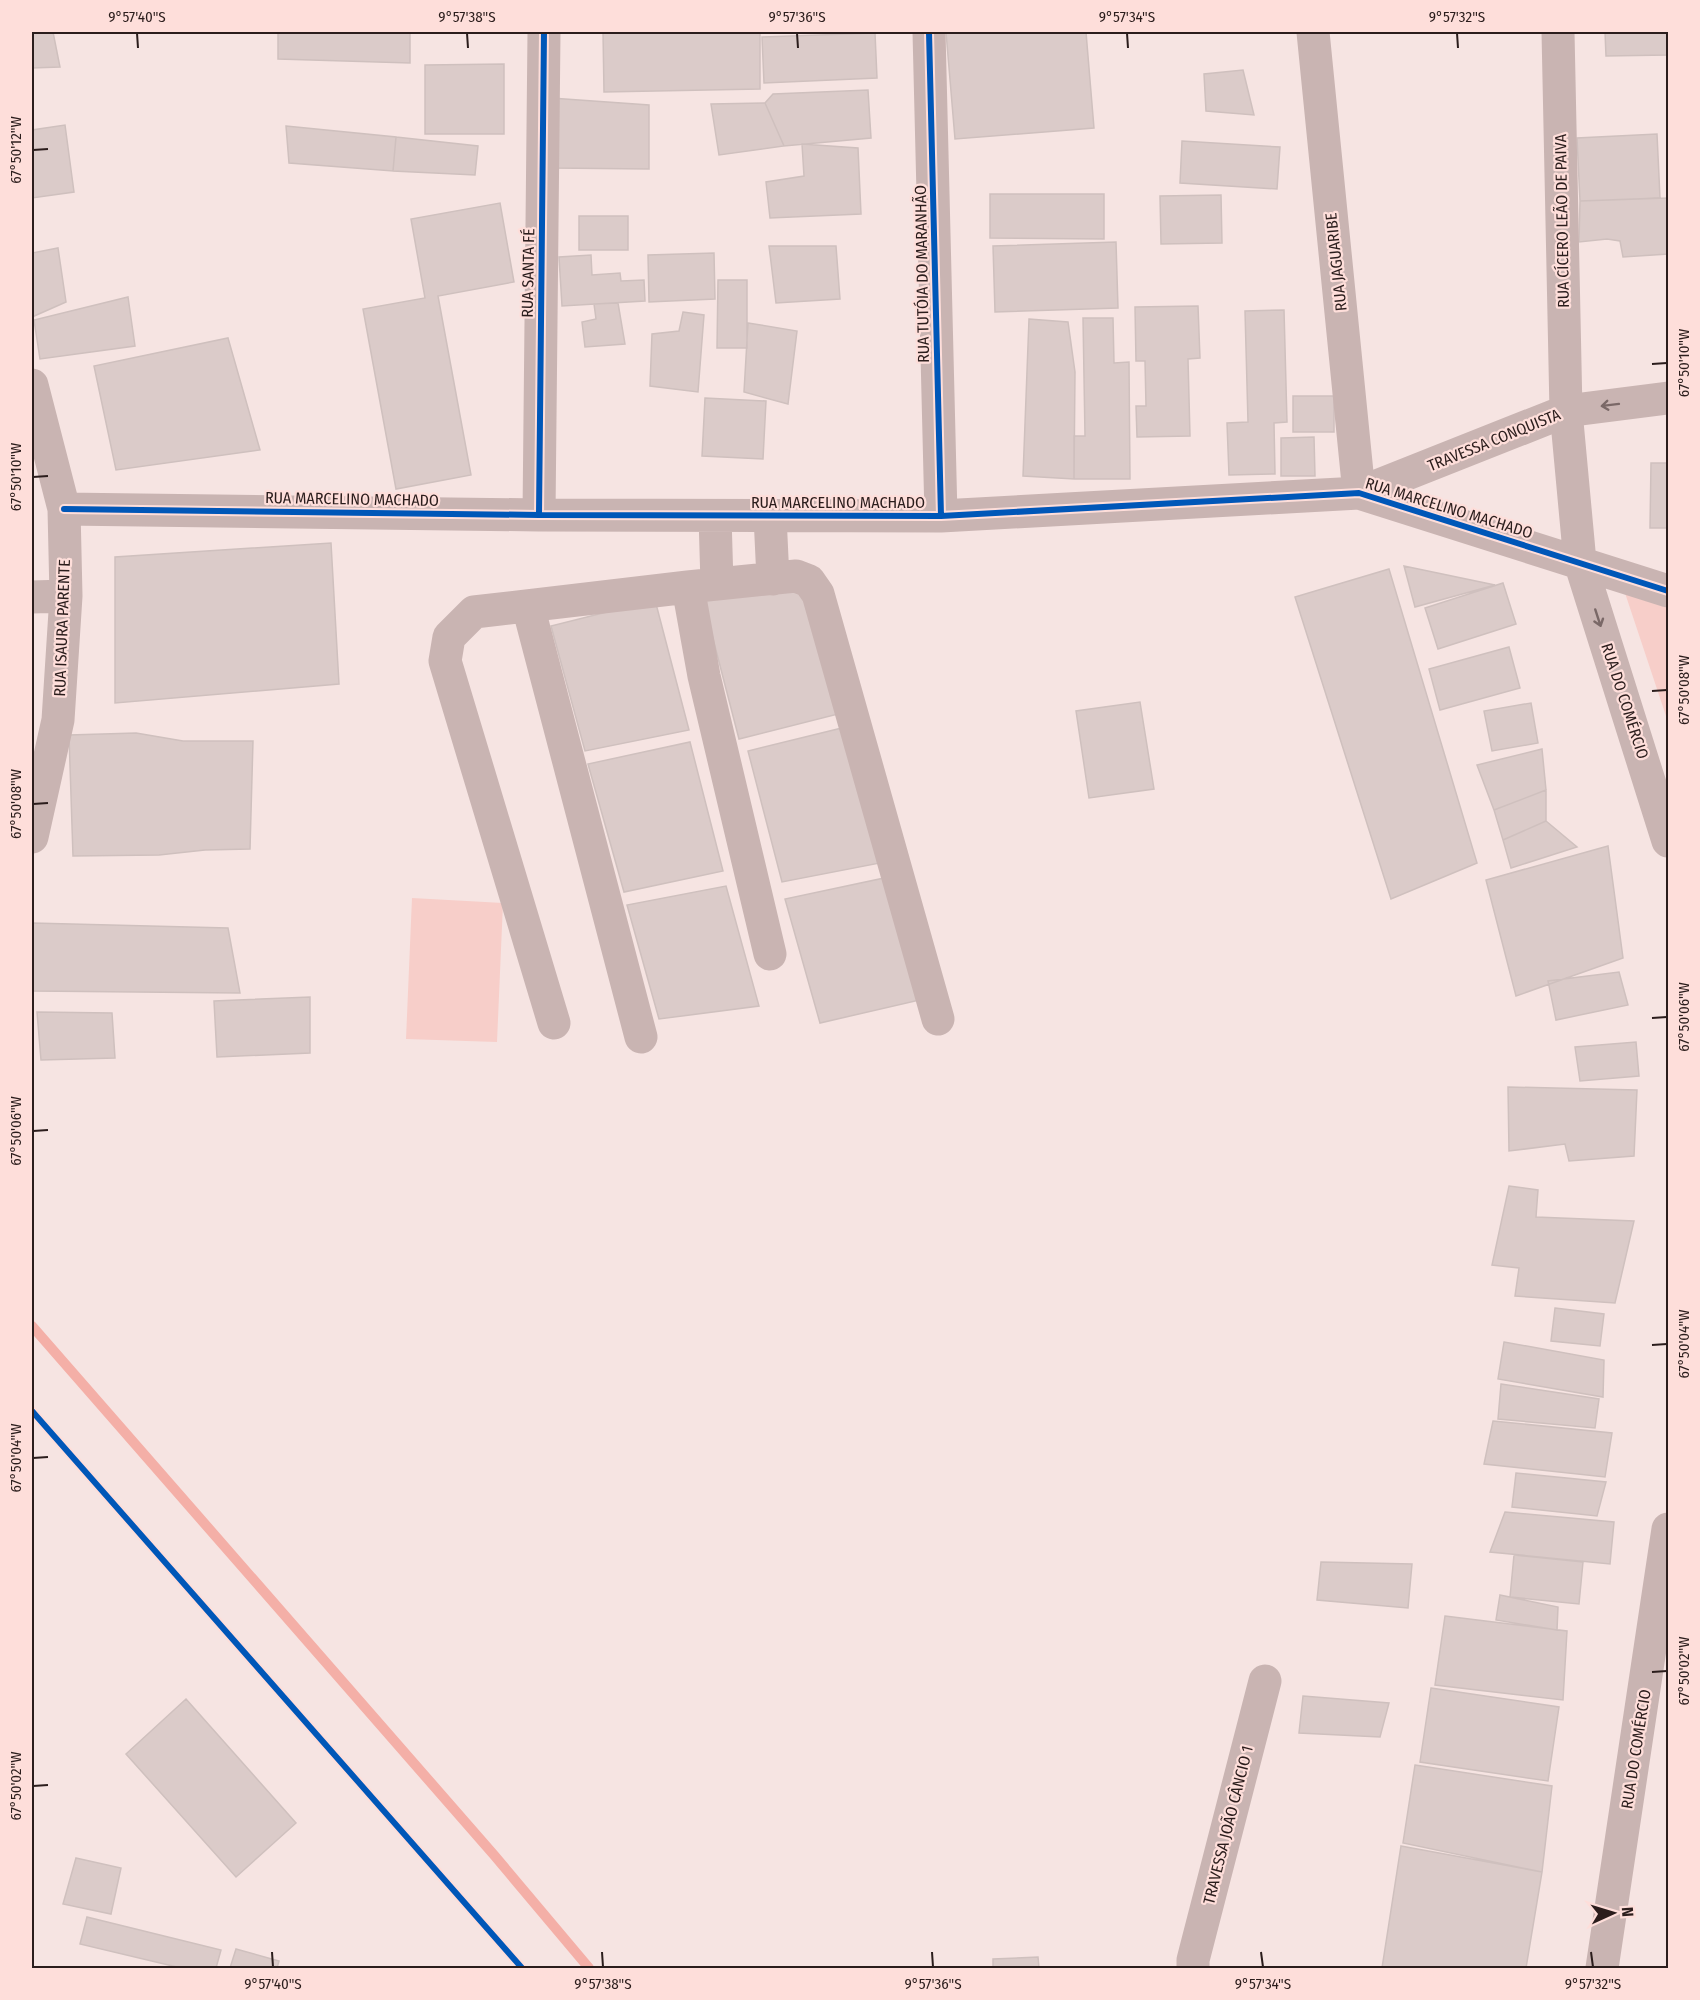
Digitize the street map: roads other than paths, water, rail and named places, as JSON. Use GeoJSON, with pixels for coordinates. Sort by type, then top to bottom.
{"type":"FeatureCollection","features":[{"type":"Feature","properties":{"kind":"street","name":"RUA SANTA FÉ"},"geometry":{"type":"LineString","coordinates":[[539,515],[544,32]]}},
{"type":"Feature","properties":{"kind":"street","name":"RUA TUTÓIA DO MARANHÃO"},"geometry":{"type":"LineString","coordinates":[[929,32],[941,516]]}},
{"type":"Feature","properties":{"kind":"street","name":"RUA JAGUARIBE"},"geometry":{"type":"LineString","coordinates":[[1313,32],[1359,493]]}},
{"type":"Feature","properties":{"kind":"street","name":"RUA CÍCERO LEÃO DE PAIVA"},"geometry":{"type":"LineString","coordinates":[[1558,32],[1566,411],[1580,562]]}},
{"type":"Feature","properties":{"kind":"street","name":"RUA ISAURA PARENTE"},"geometry":{"type":"LineString","coordinates":[[32,385],[64,508],[66,596],[58,720],[32,837]]}},
{"type":"Feature","properties":{"kind":"street","name":"TRAVESSA CONQUISTA"},"geometry":{"type":"LineString","coordinates":[[1359,493],[1566,411],[1668,398]]}},
{"type":"Feature","properties":{"kind":"street","name":"RUA MARCELINO MACHADO"},"geometry":{"type":"LineString","coordinates":[[64,508],[539,515],[941,516],[1359,493],[1668,591]]}},
{"type":"Feature","properties":{"kind":"street"},"geometry":{"type":"LineString","coordinates":[[715,516],[702,586],[704,676],[770,954]]}},
{"type":"Feature","properties":{"kind":"street"},"geometry":{"type":"LineString","coordinates":[[770,516],[772,579]]}},
{"type":"Feature","properties":{"kind":"street","name":"RUA DO COMÉRCIO"},"geometry":{"type":"LineString","coordinates":[[1580,562],[1666,820]]}},
{"type":"Feature","properties":{"kind":"street"},"geometry":{"type":"LineString","coordinates":[[554,1023],[445,661],[449,637],[474,612],[796,576],[809,581],[818,594],[938,1019]]}},
{"type":"Feature","properties":{"kind":"street"},"geometry":{"type":"LineString","coordinates":[[32,597],[66,596]]}},
{"type":"Feature","properties":{"kind":"street"},"geometry":{"type":"LineString","coordinates":[[528,606],[641,1037]]}},
{"type":"Feature","properties":{"kind":"street","name":"RUA DO COMÉRCIO"},"geometry":{"type":"LineString","coordinates":[[1602,1968],[1661,1633],[1668,1529]]}},
{"type":"Feature","properties":{"kind":"street","name":"TRAVESSA JOÃO CÂNCIO 1"},"geometry":{"type":"LineString","coordinates":[[1193,1968],[1193,1960],[1265,1681]]}},
{"type":"Feature","properties":{"kind":"waterway"},"geometry":{"type":"LineString","coordinates":[[32,1326],[494,1855],[589,1968]]}}]}
